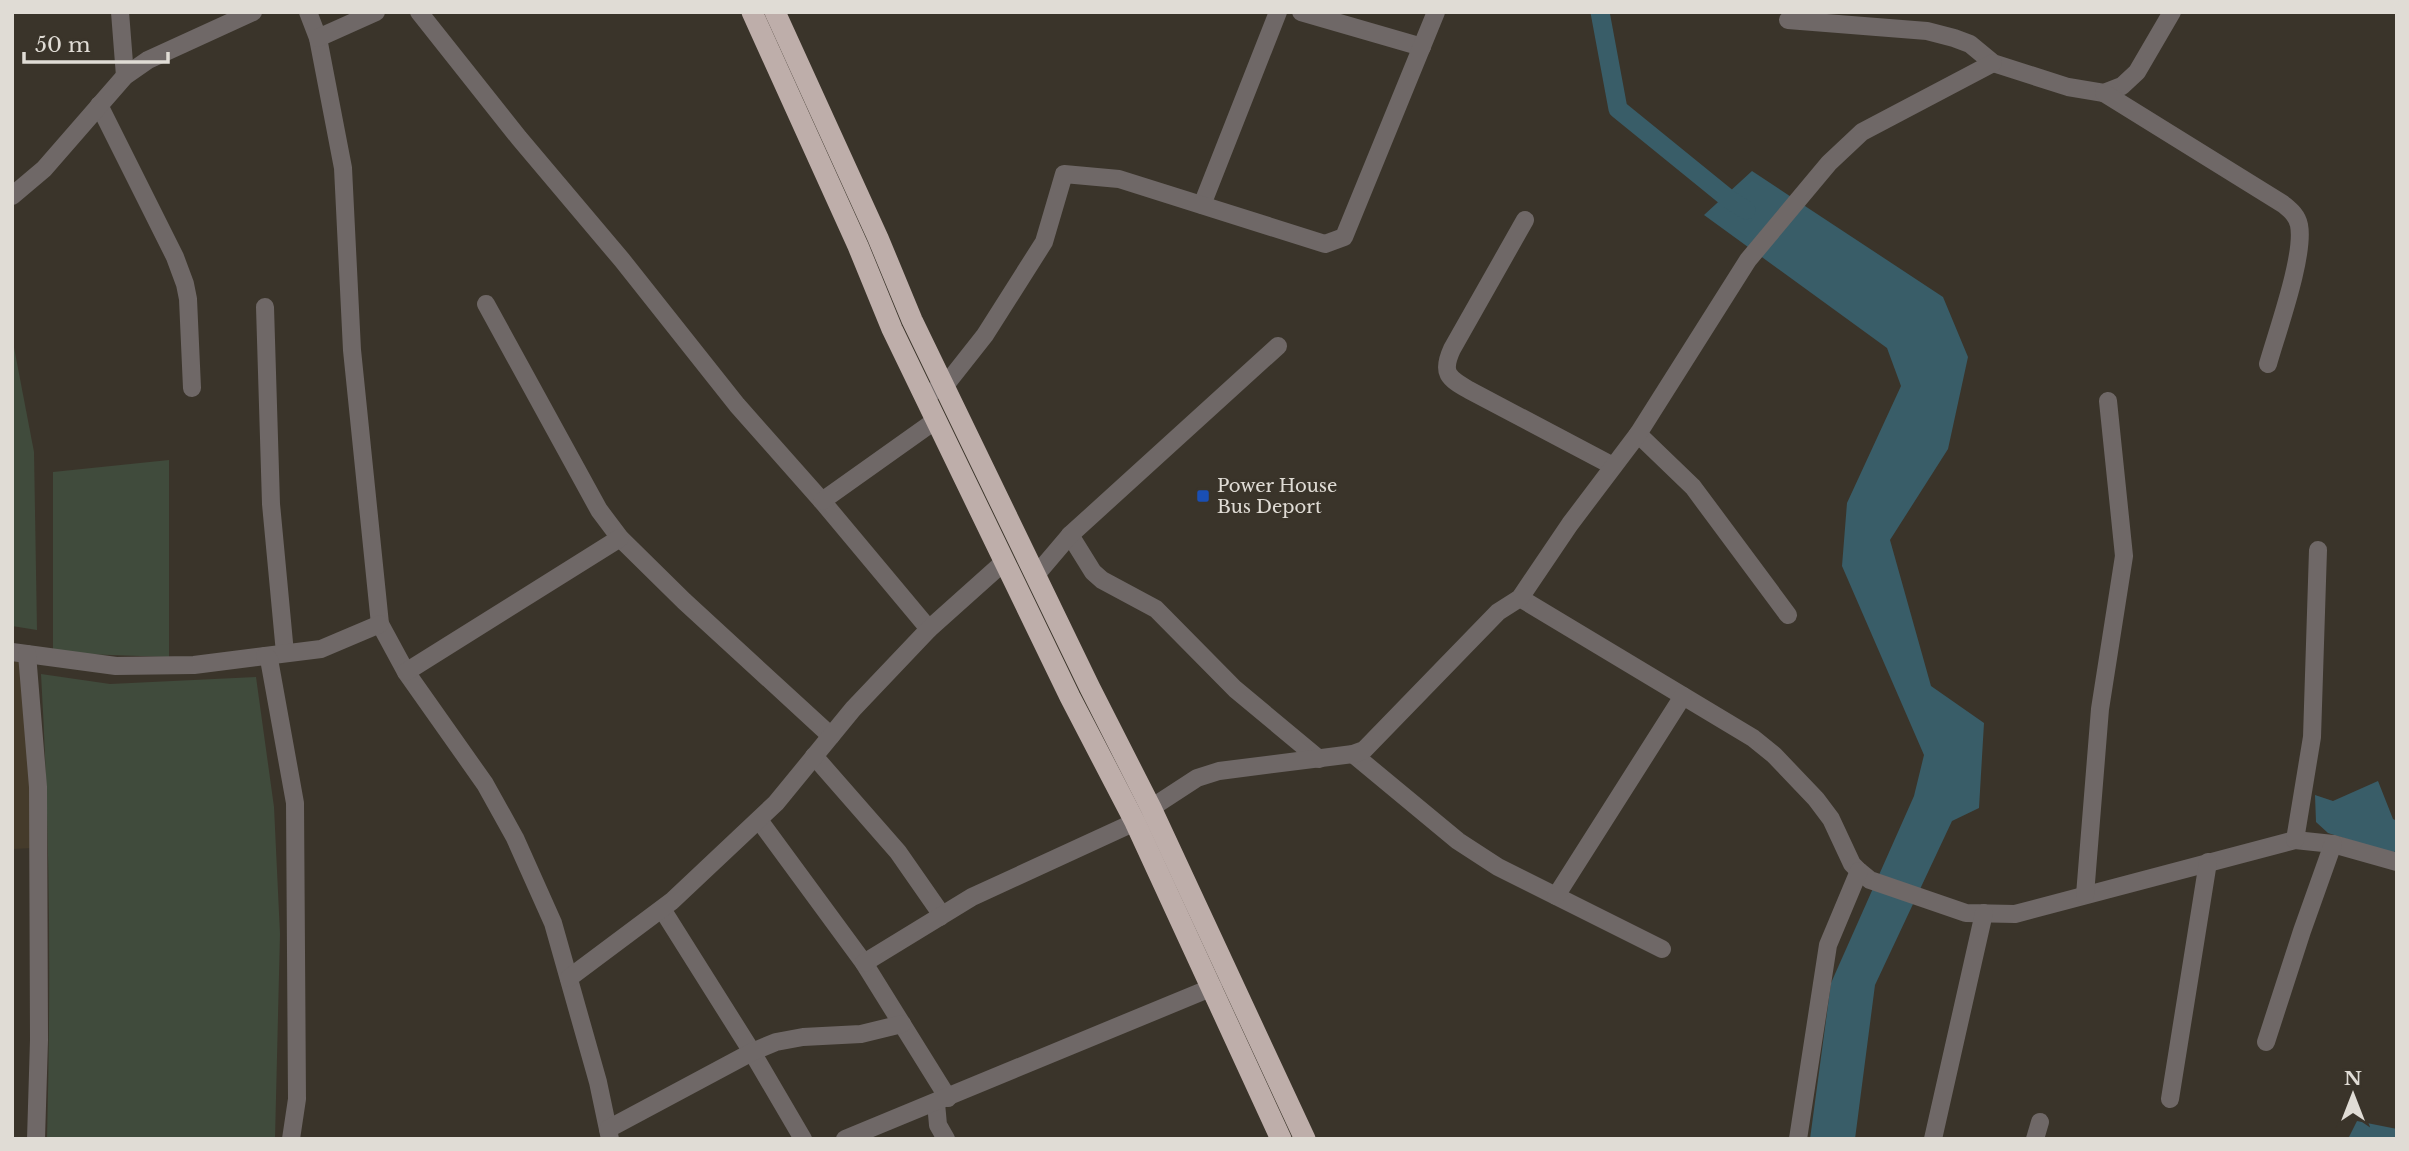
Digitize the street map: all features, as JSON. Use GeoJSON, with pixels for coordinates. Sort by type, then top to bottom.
{"type":"FeatureCollection","features":[{"type":"Feature","properties":{"kind":"highway"},"geometry":{"type":"LineString","coordinates":[[751,12],[848,223],[892,329],[1070,697],[1143,815],[1306,1139]]}},
{"type":"Feature","properties":{"kind":"highway"},"geometry":{"type":"LineString","coordinates":[[778,13],[912,320],[1036,575],[1143,815],[1213,987],[1282,1139]]}},
{"type":"Feature","properties":{"kind":"street"},"geometry":{"type":"LineString","coordinates":[[120,12],[125,76]]}},
{"type":"Feature","properties":{"kind":"street"},"geometry":{"type":"LineString","coordinates":[[12,197],[44,169],[125,76],[148,60],[253,12]]}},
{"type":"Feature","properties":{"kind":"street"},"geometry":{"type":"LineString","coordinates":[[308,12],[318,38],[343,168],[352,350],[380,624],[406,672],[485,784],[515,838],[553,923],[598,1082],[609,1134],[752,1052],[776,1042],[803,1037],[861,1034],[902,1024]]}},
{"type":"Feature","properties":{"kind":"street"},"geometry":{"type":"LineString","coordinates":[[318,38],[376,12]]}},
{"type":"Feature","properties":{"kind":"street"},"geometry":{"type":"LineString","coordinates":[[419,12],[737,405],[929,629]]}},
{"type":"Feature","properties":{"kind":"street"},"geometry":{"type":"LineString","coordinates":[[1202,205],[1278,12]]}},
{"type":"Feature","properties":{"kind":"street"},"geometry":{"type":"LineString","coordinates":[[1301,12],[1422,47]]}},
{"type":"Feature","properties":{"kind":"street"},"geometry":{"type":"LineString","coordinates":[[924,394],[944,387],[985,335],[1044,242],[1064,174],[1119,179],[1325,244],[1344,237],[1436,12]]}},
{"type":"Feature","properties":{"kind":"street"},"geometry":{"type":"LineString","coordinates":[[2104,93],[2122,86],[2137,72],[2172,12]]}},
{"type":"Feature","properties":{"kind":"street"},"geometry":{"type":"LineString","coordinates":[[1788,20],[1927,32],[1954,38],[1970,44],[1993,63],[2068,87],[2104,93],[2283,204],[2295,214],[2300,226],[2297,255],[2268,364]]}},
{"type":"Feature","properties":{"kind":"street"},"geometry":{"type":"LineString","coordinates":[[864,963],[972,897],[1143,815],[1197,778],[1219,771],[1353,754],[1364,750],[1498,612],[1520,598],[1638,433],[1748,260],[1829,163],[1862,132],[1993,63]]}},
{"type":"Feature","properties":{"kind":"street"},"geometry":{"type":"LineString","coordinates":[[99,104],[175,257],[181,275],[188,299],[192,388]]}},
{"type":"Feature","properties":{"kind":"street"},"geometry":{"type":"LineString","coordinates":[[1525,220],[1452,349],[1445,364],[1447,374],[1469,390],[1614,466]]}},
{"type":"Feature","properties":{"kind":"street"},"geometry":{"type":"LineString","coordinates":[[486,304],[599,510],[620,538],[684,601],[831,736]]}},
{"type":"Feature","properties":{"kind":"street"},"geometry":{"type":"LineString","coordinates":[[265,307],[271,504],[285,653]]}},
{"type":"Feature","properties":{"kind":"street"},"geometry":{"type":"LineString","coordinates":[[1036,575],[1070,535],[1278,346]]}},
{"type":"Feature","properties":{"kind":"street"},"geometry":{"type":"LineString","coordinates":[[2085,895],[2100,709],[2124,556],[2108,401]]}},
{"type":"Feature","properties":{"kind":"street"},"geometry":{"type":"LineString","coordinates":[[822,501],[936,420]]}},
{"type":"Feature","properties":{"kind":"street"},"geometry":{"type":"LineString","coordinates":[[1638,433],[1693,487],[1788,615]]}},
{"type":"Feature","properties":{"kind":"street"},"geometry":{"type":"LineString","coordinates":[[1070,535],[1093,572],[1102,580],[1156,610],[1235,689],[1318,759]]}},
{"type":"Feature","properties":{"kind":"street"},"geometry":{"type":"LineString","coordinates":[[406,672],[620,538]]}},
{"type":"Feature","properties":{"kind":"street"},"geometry":{"type":"LineString","coordinates":[[2295,840],[2312,737],[2318,550]]}},
{"type":"Feature","properties":{"kind":"street"},"geometry":{"type":"LineString","coordinates":[[569,978],[662,909],[759,820],[929,629],[1004,561]]}},
{"type":"Feature","properties":{"kind":"street"},"geometry":{"type":"LineString","coordinates":[[1520,598],[1753,738],[1774,755],[1831,819],[1852,864],[1865,875],[1975,913],[2015,914],[2295,840],[2333,845],[2397,862]]}},
{"type":"Feature","properties":{"kind":"street"},"geometry":{"type":"LineString","coordinates":[[36,1139],[39,1040],[38,787],[20,653],[116,666],[194,665],[321,649],[380,624]]}},
{"type":"Feature","properties":{"kind":"street"},"geometry":{"type":"LineString","coordinates":[[265,656],[269,659],[295,803],[297,1098],[291,1139]]}},
{"type":"Feature","properties":{"kind":"street"},"geometry":{"type":"LineString","coordinates":[[1556,896],[1683,696]]}},
{"type":"Feature","properties":{"kind":"street"},"geometry":{"type":"LineString","coordinates":[[1353,754],[1458,841],[1498,867],[1662,949]]}},
{"type":"Feature","properties":{"kind":"street"},"geometry":{"type":"LineString","coordinates":[[814,757],[898,852],[937,908],[940,917]]}},
{"type":"Feature","properties":{"kind":"street"},"geometry":{"type":"LineString","coordinates":[[759,820],[864,963],[902,1024],[942,1100],[938,1125],[946,1139]]}},
{"type":"Feature","properties":{"kind":"street"},"geometry":{"type":"LineString","coordinates":[[2266,1042],[2333,845]]}},
{"type":"Feature","properties":{"kind":"street"},"geometry":{"type":"LineString","coordinates":[[2170,1099],[2208,862]]}},
{"type":"Feature","properties":{"kind":"street"},"geometry":{"type":"LineString","coordinates":[[1798,1139],[1828,945],[1865,875]]}},
{"type":"Feature","properties":{"kind":"street"},"geometry":{"type":"LineString","coordinates":[[662,909],[803,1139]]}},
{"type":"Feature","properties":{"kind":"street"},"geometry":{"type":"LineString","coordinates":[[1933,1139],[1975,913]]}},
{"type":"Feature","properties":{"kind":"street"},"geometry":{"type":"LineString","coordinates":[[845,1139],[1213,987]]}},
{"type":"Feature","properties":{"kind":"shaded area"},"geometry":{"type":"Polygon","coordinates":[[[12,656],[22,657],[33,848],[12,849],[12,656]]]}},
{"type":"Feature","properties":{"kind":"green space"},"geometry":{"type":"Polygon","coordinates":[[[12,337],[34,452],[37,630],[12,626],[12,337]]]}},
{"type":"Feature","properties":{"kind":"green space"},"geometry":{"type":"Polygon","coordinates":[[[169,460],[169,657],[53,653],[53,472],[169,460]]]}},
{"type":"Feature","properties":{"kind":"green space"},"geometry":{"type":"Polygon","coordinates":[[[41,674],[110,684],[256,677],[274,807],[280,934],[275,1139],[47,1139],[49,906],[41,674]]]}},
{"type":"Feature","properties":{"kind":"water"},"geometry":{"type":"Polygon","coordinates":[[[1752,171],[1943,297],[1968,357],[1948,449],[1890,540],[1931,686],[1984,723],[1979,808],[1952,821],[1875,985],[1855,1139],[1810,1139],[1831,983],[1914,796],[1924,755],[1842,566],[1847,503],[1901,386],[1887,348],[1704,215],[1752,171]]]}},
{"type":"Feature","properties":{"kind":"water"},"geometry":{"type":"Polygon","coordinates":[[[2378,781],[2393,819],[2397,821],[2397,848],[2393,854],[2328,833],[2316,822],[2315,795],[2333,801],[2378,781]]]}},
{"type":"Feature","properties":{"kind":"water"},"geometry":{"type":"Polygon","coordinates":[[[2357,1121],[2397,1129],[2397,1139],[2348,1139],[2357,1121]]]}},
{"type":"Feature","properties":{"kind":"waterway"},"geometry":{"type":"LineString","coordinates":[[1600,12],[1618,109],[1746,210]]}},
{"type":"Feature","properties":{"kind":"place","name":"Power House Bus Deport"},"geometry":{"type":"Point","coordinates":[1203,496]}}]}
